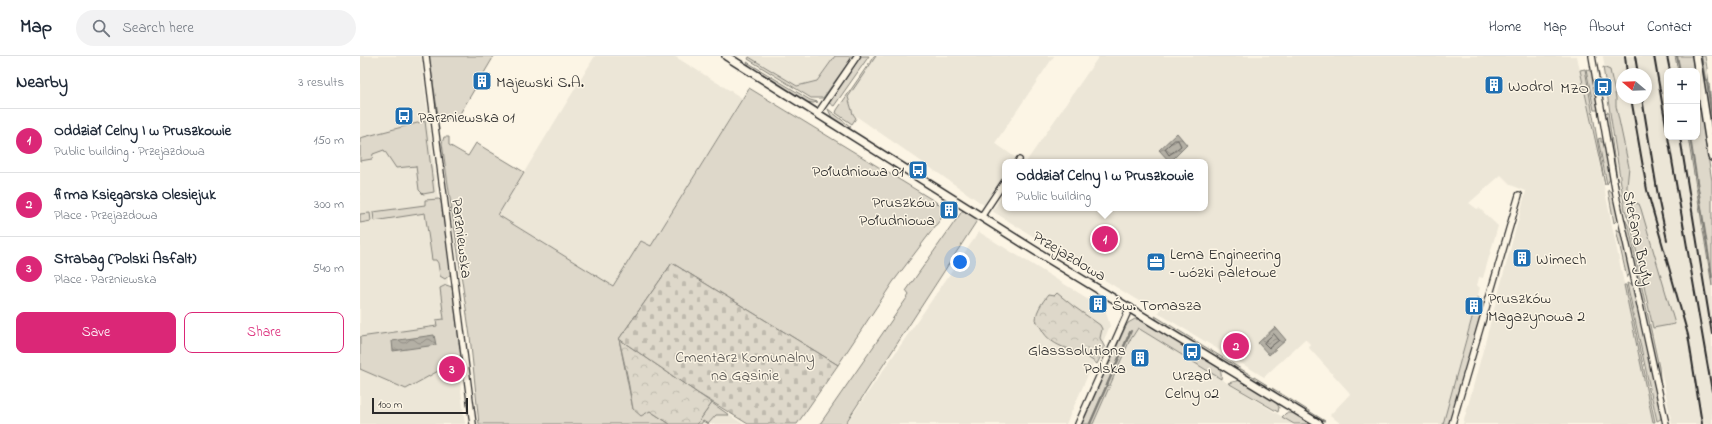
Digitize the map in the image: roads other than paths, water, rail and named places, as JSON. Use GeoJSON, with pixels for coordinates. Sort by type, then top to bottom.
{"type":"FeatureCollection","features":[{"type":"Feature","properties":{"kind":"street","name":"Parzniewska"},"geometry":{"type":"LineString","coordinates":[[426,56],[473,424]]}},
{"type":"Feature","properties":{"kind":"street","name":"Przejazdowa"},"geometry":{"type":"LineString","coordinates":[[726,56],[981,217],[1319,424]]}},
{"type":"Feature","properties":{"kind":"street"},"geometry":{"type":"LineString","coordinates":[[818,113],[857,56]]}},
{"type":"Feature","properties":{"kind":"street","name":"Stefana Bryły"},"geometry":{"type":"LineString","coordinates":[[1592,56],[1618,206],[1666,424]]}},
{"type":"Feature","properties":{"kind":"street"},"geometry":{"type":"LineString","coordinates":[[1696,56],[1712,157]]}},
{"type":"Feature","properties":{"kind":"street"},"geometry":{"type":"LineString","coordinates":[[981,217],[1002,186]]}},
{"type":"Feature","properties":{"kind":"street"},"geometry":{"type":"LineString","coordinates":[[1452,424],[1519,195]]}},
{"type":"Feature","properties":{"kind":"street"},"geometry":{"type":"LineString","coordinates":[[1078,424],[1130,307]]}},
{"type":"Feature","properties":{"kind":"water"},"geometry":{"type":"Polygon","coordinates":[[[1177,133],[1187,145],[1173,159],[1167,159],[1159,150],[1177,133]]]}},
{"type":"Feature","properties":{"kind":"water"},"geometry":{"type":"Polygon","coordinates":[[[1275,327],[1286,340],[1269,355],[1258,343],[1275,327]]]}},
{"type":"Feature","properties":{"kind":"water"},"geometry":{"type":"Polygon","coordinates":[[[434,335],[436,345],[393,351],[392,341],[434,335]]]}},
{"type":"Feature","properties":{"kind":"waterway"},"geometry":{"type":"LineString","coordinates":[[1677,56],[1679,68]]}},
{"type":"Feature","properties":{"kind":"waterway"},"geometry":{"type":"LineString","coordinates":[[1701,56],[1705,79],[1707,81],[1712,117]]}},
{"type":"Feature","properties":{"kind":"waterway"},"geometry":{"type":"LineString","coordinates":[[1690,140],[1712,277]]}},
{"type":"Feature","properties":{"kind":"waterway"},"geometry":{"type":"LineString","coordinates":[[1090,424],[1131,331]]}},
{"type":"Feature","properties":{"kind":"railway"},"geometry":{"type":"LineString","coordinates":[[1625,56],[1626,68]]}},
{"type":"Feature","properties":{"kind":"railway"},"geometry":{"type":"LineString","coordinates":[[1635,56],[1637,68]]}},
{"type":"Feature","properties":{"kind":"railway"},"geometry":{"type":"LineString","coordinates":[[1654,56],[1664,114]]}},
{"type":"Feature","properties":{"kind":"railway"},"geometry":{"type":"LineString","coordinates":[[1667,56],[1669,68]]}},
{"type":"Feature","properties":{"kind":"railway"},"geometry":{"type":"LineString","coordinates":[[1632,104],[1647,190],[1688,335],[1702,424]]}},
{"type":"Feature","properties":{"kind":"railway"},"geometry":{"type":"LineString","coordinates":[[1643,104],[1659,202],[1667,240]]}},
{"type":"Feature","properties":{"kind":"railway"},"geometry":{"type":"LineString","coordinates":[[1669,140],[1712,391]]}},
{"type":"Feature","properties":{"kind":"railway"},"geometry":{"type":"LineString","coordinates":[[1680,140],[1712,334]]}},
{"type":"Feature","properties":{"kind":"place","name":"Majewski S.A."},"geometry":{"type":"Point","coordinates":[482,81]}},
{"type":"Feature","properties":{"kind":"place","name":"Wodrol"},"geometry":{"type":"Point","coordinates":[1494,85]}},
{"type":"Feature","properties":{"kind":"place","name":"MZO"},"geometry":{"type":"Point","coordinates":[1603,87]}},
{"type":"Feature","properties":{"kind":"place","name":"Parzniewska 01"},"geometry":{"type":"Point","coordinates":[404,116]}},
{"type":"Feature","properties":{"kind":"place","name":"Południowa 01"},"geometry":{"type":"Point","coordinates":[918,170]}},
{"type":"Feature","properties":{"kind":"place","name":"Pruszków Południowa"},"geometry":{"type":"Point","coordinates":[949,210]}},
{"type":"Feature","properties":{"kind":"place","name":"Oddział Celny I w Pruszkowie"},"geometry":{"type":"Point","coordinates":[1105,239]}},
{"type":"Feature","properties":{"kind":"place","name":"Wimech"},"geometry":{"type":"Point","coordinates":[1522,258]}},
{"type":"Feature","properties":{"kind":"place","name":"Lema Engineering – wózki paletowe"},"geometry":{"type":"Point","coordinates":[1156,262]}},
{"type":"Feature","properties":{"kind":"place","name":"Św. Tomasza"},"geometry":{"type":"Point","coordinates":[1098,304]}},
{"type":"Feature","properties":{"kind":"place","name":"Pruszków Magazynowa 2"},"geometry":{"type":"Point","coordinates":[1474,306]}},
{"type":"Feature","properties":{"kind":"place","name":"firma Księgarska Olesiejuk"},"geometry":{"type":"Point","coordinates":[1236,346]}},
{"type":"Feature","properties":{"kind":"place","name":"Urząd Celny 02"},"geometry":{"type":"Point","coordinates":[1192,352]}},
{"type":"Feature","properties":{"kind":"place","name":"Glasssolutions Polska"},"geometry":{"type":"Point","coordinates":[1140,358]}},
{"type":"Feature","properties":{"kind":"place","name":"Strabag (Polski Asfalt)"},"geometry":{"type":"Point","coordinates":[452,369]}},
{"type":"Feature","properties":{"kind":"park label","name":"Cmentarz Komunalny na Gąsinie"},"geometry":{"type":"Point","coordinates":[745,365]}}]}
